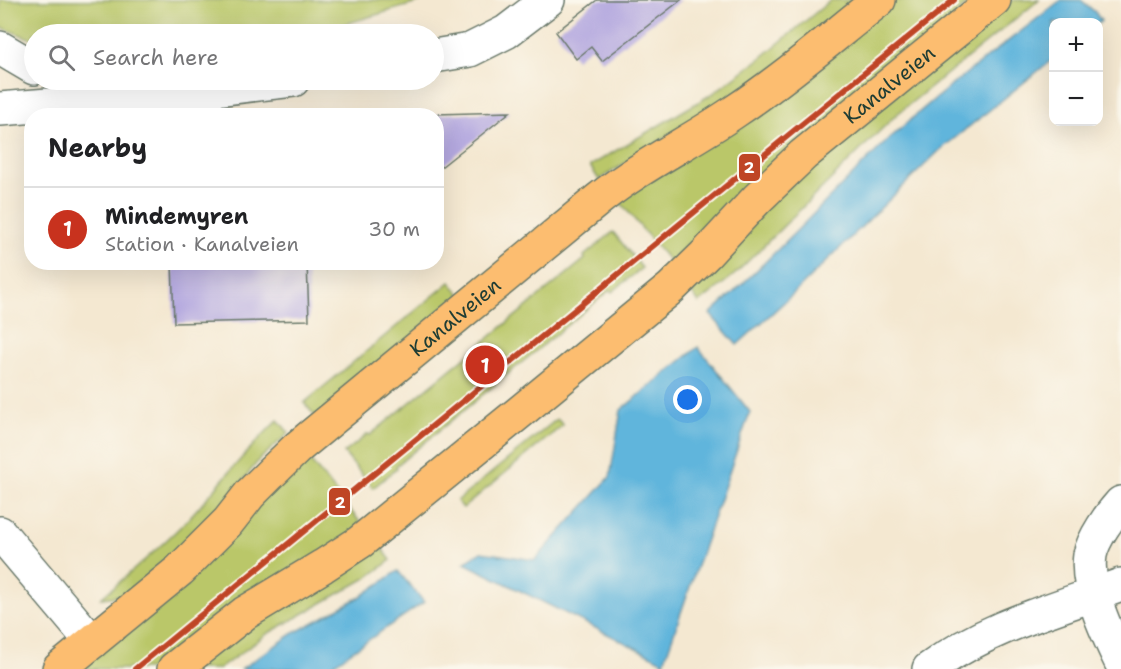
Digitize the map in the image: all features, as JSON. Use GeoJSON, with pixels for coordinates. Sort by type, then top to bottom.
{"type":"FeatureCollection","features":[{"type":"Feature","properties":{"kind":"main road","name":"Kanalveien"},"geometry":{"type":"LineString","coordinates":[[59,669],[180,570],[228,522],[250,494],[298,447],[608,192],[636,172],[734,113],[879,0]]}},
{"type":"Feature","properties":{"kind":"main road","name":"Kanalveien"},"geometry":{"type":"LineString","coordinates":[[174,669],[244,612],[360,542],[511,419],[683,277],[803,155],[994,0]]}},
{"type":"Feature","properties":{"kind":"street"},"geometry":{"type":"LineString","coordinates":[[444,54],[470,50],[506,32],[548,0]]}},
{"type":"Feature","properties":{"kind":"street"},"geometry":{"type":"LineString","coordinates":[[0,48],[24,62]]}},
{"type":"Feature","properties":{"kind":"street"},"geometry":{"type":"LineString","coordinates":[[0,109],[58,91],[156,96],[207,90]]}},
{"type":"Feature","properties":{"kind":"street"},"geometry":{"type":"LineString","coordinates":[[1121,503],[1111,515],[1090,554],[1090,578],[1107,590],[1121,662]]}},
{"type":"Feature","properties":{"kind":"street"},"geometry":{"type":"LineString","coordinates":[[0,533],[92,642]]}},
{"type":"Feature","properties":{"kind":"street"},"geometry":{"type":"LineString","coordinates":[[929,669],[967,645],[1015,621],[1107,590]]}},
{"type":"Feature","properties":{"kind":"green space"},"geometry":{"type":"Polygon","coordinates":[[[0,0],[427,0],[345,24],[24,24],[24,36],[0,27],[0,0]]]}},
{"type":"Feature","properties":{"kind":"green space"},"geometry":{"type":"Polygon","coordinates":[[[831,0],[857,0],[777,66],[599,180],[590,166],[712,94],[762,57],[831,0]]]}},
{"type":"Feature","properties":{"kind":"green space"},"geometry":{"type":"Polygon","coordinates":[[[897,0],[972,0],[674,267],[619,201],[839,46],[897,0]]]}},
{"type":"Feature","properties":{"kind":"green space"},"geometry":{"type":"Polygon","coordinates":[[[1013,0],[1039,0],[896,115],[734,275],[699,303],[691,292],[771,202],[910,82],[1013,0]]]}},
{"type":"Feature","properties":{"kind":"green space"},"geometry":{"type":"Polygon","coordinates":[[[613,232],[642,268],[612,292],[610,290],[396,466],[397,468],[373,488],[344,453],[368,434],[370,435],[585,259],[584,256],[613,232]]]}},
{"type":"Feature","properties":{"kind":"green space"},"geometry":{"type":"Polygon","coordinates":[[[450,282],[463,297],[316,417],[304,403],[450,282]]]}},
{"type":"Feature","properties":{"kind":"green space"},"geometry":{"type":"Polygon","coordinates":[[[557,419],[563,425],[463,508],[457,501],[557,419]]]}},
{"type":"Feature","properties":{"kind":"green space"},"geometry":{"type":"Polygon","coordinates":[[[278,420],[289,433],[259,460],[234,492],[182,547],[133,590],[119,596],[101,598],[177,530],[278,420]]]}},
{"type":"Feature","properties":{"kind":"green space"},"geometry":{"type":"Polygon","coordinates":[[[303,452],[365,528],[208,626],[156,669],[77,669],[303,452]]]}},
{"type":"Feature","properties":{"kind":"green space"},"geometry":{"type":"Polygon","coordinates":[[[381,547],[391,560],[368,577],[267,634],[219,669],[192,669],[250,626],[381,547]]]}},
{"type":"Feature","properties":{"kind":"water"},"geometry":{"type":"Polygon","coordinates":[[[1061,0],[1081,0],[1099,18],[1049,18],[1049,62],[940,150],[791,296],[737,345],[710,314],[908,122],[950,86],[1061,0]]]}},
{"type":"Feature","properties":{"kind":"water"},"geometry":{"type":"Polygon","coordinates":[[[698,347],[750,412],[664,662],[464,563],[481,552],[535,560],[610,477],[621,410],[698,347]]]}},
{"type":"Feature","properties":{"kind":"water"},"geometry":{"type":"Polygon","coordinates":[[[398,571],[424,602],[326,669],[241,669],[294,633],[360,597],[398,571]]]}},
{"type":"Feature","properties":{"kind":"building"},"geometry":{"type":"Polygon","coordinates":[[[597,0],[681,0],[602,61],[591,47],[576,59],[556,32],[597,0]]]}},
{"type":"Feature","properties":{"kind":"building"},"geometry":{"type":"Polygon","coordinates":[[[510,112],[444,165],[444,114],[510,112]]]}},
{"type":"Feature","properties":{"kind":"building"},"geometry":{"type":"Polygon","coordinates":[[[172,270],[307,270],[309,320],[174,323],[172,270]]]}},
{"type":"Feature","properties":{"kind":"transit line","name":"2"},"geometry":{"type":"LineString","coordinates":[[135,669],[954,0]]}},
{"type":"Feature","properties":{"kind":"place","name":"Mindemyren"},"geometry":{"type":"Point","coordinates":[485,365]}}]}
